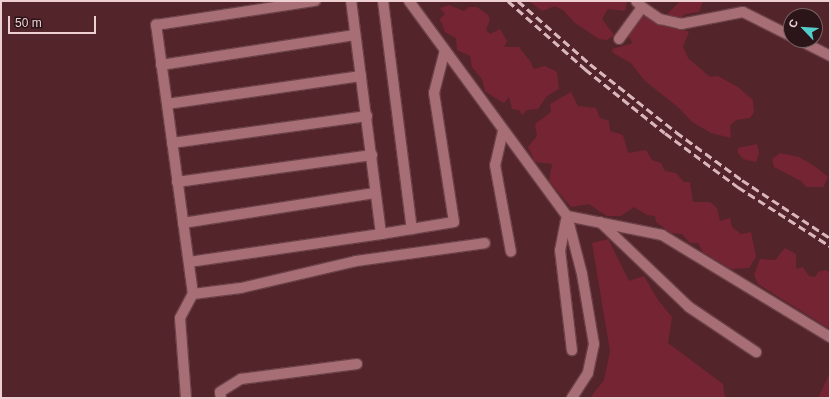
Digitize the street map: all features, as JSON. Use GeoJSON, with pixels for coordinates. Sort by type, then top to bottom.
{"type":"FeatureCollection","features":[{"type":"Feature","properties":{"kind":"street"},"geometry":{"type":"LineString","coordinates":[[186,398],[180,318],[193,294],[156,25],[315,1]]}},
{"type":"Feature","properties":{"kind":"street"},"geometry":{"type":"LineString","coordinates":[[351,1],[381,234]]}},
{"type":"Feature","properties":{"kind":"street"},"geometry":{"type":"LineString","coordinates":[[383,1],[412,229]]}},
{"type":"Feature","properties":{"kind":"street"},"geometry":{"type":"LineString","coordinates":[[409,1],[503,131],[567,216],[582,274],[594,344],[588,374],[572,398]]}},
{"type":"Feature","properties":{"kind":"street"},"geometry":{"type":"LineString","coordinates":[[619,39],[639,4],[660,19],[681,24],[743,12],[783,32]]}},
{"type":"Feature","properties":{"kind":"street"},"geometry":{"type":"LineString","coordinates":[[162,65],[355,35]]}},
{"type":"Feature","properties":{"kind":"street"},"geometry":{"type":"LineString","coordinates":[[814,48],[830,56]]}},
{"type":"Feature","properties":{"kind":"street"},"geometry":{"type":"LineString","coordinates":[[189,262],[454,222],[434,93],[445,50]]}},
{"type":"Feature","properties":{"kind":"street"},"geometry":{"type":"LineString","coordinates":[[167,104],[361,76]]}},
{"type":"Feature","properties":{"kind":"street"},"geometry":{"type":"LineString","coordinates":[[172,143],[367,116]]}},
{"type":"Feature","properties":{"kind":"street"},"geometry":{"type":"LineString","coordinates":[[503,131],[495,165],[511,252]]}},
{"type":"Feature","properties":{"kind":"street"},"geometry":{"type":"LineString","coordinates":[[177,182],[372,155]]}},
{"type":"Feature","properties":{"kind":"street"},"geometry":{"type":"LineString","coordinates":[[183,223],[375,193]]}},
{"type":"Feature","properties":{"kind":"street"},"geometry":{"type":"LineString","coordinates":[[567,216],[651,232],[672,240],[830,337]]}},
{"type":"Feature","properties":{"kind":"street"},"geometry":{"type":"LineString","coordinates":[[567,216],[560,250],[572,350]]}},
{"type":"Feature","properties":{"kind":"street"},"geometry":{"type":"LineString","coordinates":[[600,222],[688,307],[756,352]]}},
{"type":"Feature","properties":{"kind":"street"},"geometry":{"type":"LineString","coordinates":[[193,294],[241,288],[356,262],[485,243]]}},
{"type":"Feature","properties":{"kind":"street"},"geometry":{"type":"LineString","coordinates":[[221,398],[220,392],[241,380],[357,364]]}},
{"type":"Feature","properties":{"kind":"shaded area"},"geometry":{"type":"Polygon","coordinates":[[[529,1],[627,2],[625,11],[608,9],[602,19],[614,35],[607,40],[599,39],[575,23],[563,10],[555,6],[542,11],[529,1]]]}},
{"type":"Feature","properties":{"kind":"shaded area"},"geometry":{"type":"Polygon","coordinates":[[[680,1],[703,1],[699,12],[685,14],[672,26],[689,32],[683,46],[688,58],[710,77],[718,76],[738,87],[753,100],[754,112],[750,118],[736,120],[730,126],[731,138],[711,133],[692,122],[679,108],[644,80],[631,63],[613,53],[612,49],[633,43],[621,26],[623,21],[632,21],[639,13],[664,21],[669,12],[680,1]]]}},
{"type":"Feature","properties":{"kind":"shaded area"},"geometry":{"type":"Polygon","coordinates":[[[449,5],[464,11],[469,7],[477,7],[487,14],[490,19],[486,30],[490,34],[500,29],[507,41],[504,47],[519,47],[530,61],[534,69],[545,66],[557,72],[559,89],[547,96],[538,109],[527,110],[522,115],[519,110],[512,109],[509,97],[504,103],[485,91],[482,79],[472,67],[470,56],[457,50],[456,38],[445,32],[440,19],[445,14],[440,8],[449,5]]]}},
{"type":"Feature","properties":{"kind":"shaded area"},"geometry":{"type":"Polygon","coordinates":[[[571,92],[578,106],[596,108],[600,118],[609,121],[610,131],[623,135],[628,153],[646,150],[652,160],[661,163],[665,171],[676,173],[684,182],[690,182],[693,202],[710,202],[717,208],[720,221],[730,218],[732,227],[741,234],[751,232],[756,257],[749,268],[731,269],[703,252],[698,243],[690,243],[682,234],[671,233],[656,222],[655,216],[647,215],[634,207],[621,216],[607,216],[589,204],[571,207],[549,181],[552,164],[535,162],[528,147],[537,136],[535,124],[551,112],[550,104],[571,92]]]}},
{"type":"Feature","properties":{"kind":"shaded area"},"geometry":{"type":"Polygon","coordinates":[[[757,144],[759,153],[756,162],[743,159],[738,153],[738,148],[757,144]]]}},
{"type":"Feature","properties":{"kind":"shaded area"},"geometry":{"type":"Polygon","coordinates":[[[780,153],[799,157],[816,167],[828,177],[823,187],[806,187],[801,181],[774,167],[772,159],[780,153]]]}},
{"type":"Feature","properties":{"kind":"shaded area"},"geometry":{"type":"Polygon","coordinates":[[[608,239],[629,281],[644,276],[658,300],[672,317],[668,343],[723,384],[725,398],[590,398],[604,380],[610,351],[592,243],[608,239]]]}},
{"type":"Feature","properties":{"kind":"shaded area"},"geometry":{"type":"Polygon","coordinates":[[[785,248],[796,254],[796,269],[803,267],[809,276],[815,277],[818,272],[825,270],[830,272],[830,329],[758,284],[754,275],[760,259],[775,260],[785,248]]]}},
{"type":"Feature","properties":{"kind":"shaded area"},"geometry":{"type":"Polygon","coordinates":[[[830,373],[830,398],[818,398],[830,373]]]}},
{"type":"Feature","properties":{"kind":"railway"},"geometry":{"type":"LineString","coordinates":[[508,1],[585,69],[665,133],[738,187],[830,246]]}},
{"type":"Feature","properties":{"kind":"railway"},"geometry":{"type":"LineString","coordinates":[[518,1],[590,64],[676,132],[742,180],[830,238]]}}]}
